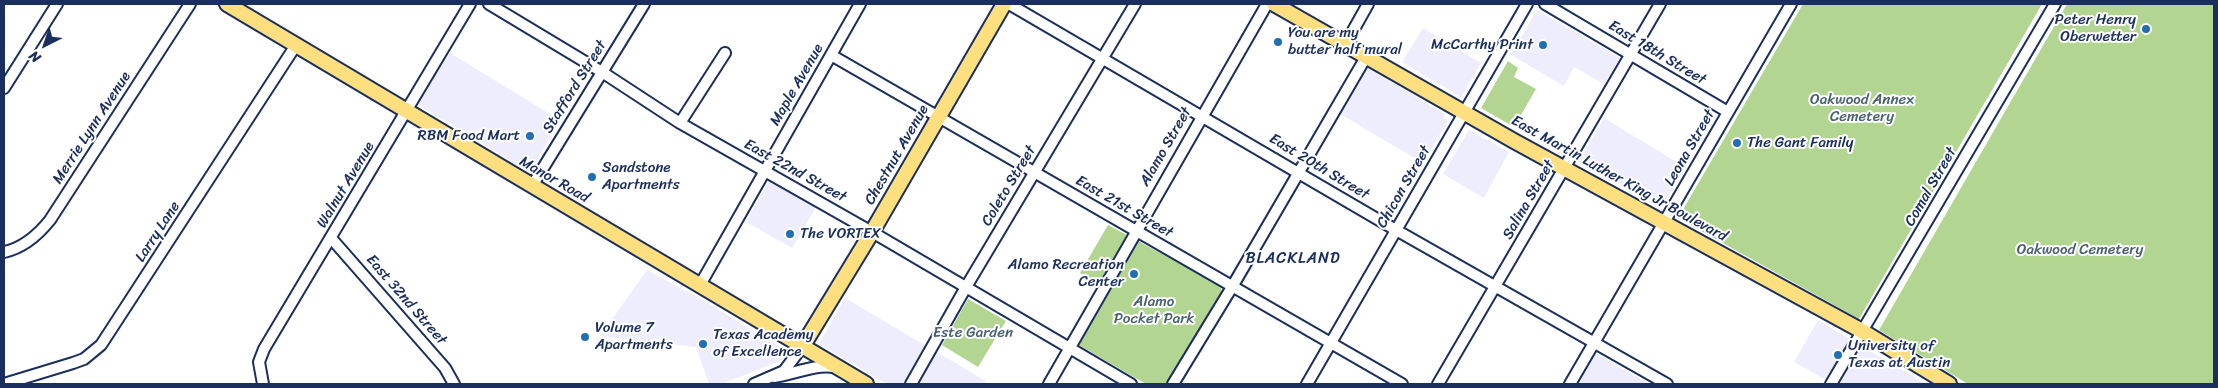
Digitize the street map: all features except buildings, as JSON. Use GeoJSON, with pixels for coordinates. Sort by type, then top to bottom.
{"type":"FeatureCollection","features":[{"type":"Feature","properties":{"kind":"main road","name":"Chestnut Avenue"},"geometry":{"type":"LineString","coordinates":[[802,347],[872,232],[1004,4]]}},
{"type":"Feature","properties":{"kind":"main road","name":"East Martin Luther King Jr Boulevard"},"geometry":{"type":"LineString","coordinates":[[1274,4],[1564,168],[1862,331],[1949,384]]}},
{"type":"Feature","properties":{"kind":"main road","name":"Manor Road"},"geometry":{"type":"LineString","coordinates":[[233,5],[406,112],[866,384]]}},
{"type":"Feature","properties":{"kind":"street"},"geometry":{"type":"LineString","coordinates":[[4,88],[56,4]]}},
{"type":"Feature","properties":{"kind":"street","name":"Merrie Lynn Avenue"},"geometry":{"type":"LineString","coordinates":[[4,252],[22,245],[33,238],[50,220],[190,4]]}},
{"type":"Feature","properties":{"kind":"street","name":"Walnut Avenue"},"geometry":{"type":"LineString","coordinates":[[263,384],[259,370],[261,355],[470,4]]}},
{"type":"Feature","properties":{"kind":"street","name":"East 22nd Street"},"geometry":{"type":"LineString","coordinates":[[489,4],[602,72],[680,123],[872,232],[1131,384]]}},
{"type":"Feature","properties":{"kind":"street","name":"Stafford Street"},"geometry":{"type":"LineString","coordinates":[[532,186],[644,4]]}},
{"type":"Feature","properties":{"kind":"street","name":"Maple Avenue"},"geometry":{"type":"LineString","coordinates":[[700,285],[860,4]]}},
{"type":"Feature","properties":{"kind":"street","name":"East 20th Street"},"geometry":{"type":"LineString","coordinates":[[1009,4],[1396,230],[1667,384]]}},
{"type":"Feature","properties":{"kind":"street","name":"Coleto Street"},"geometry":{"type":"LineString","coordinates":[[912,384],[966,287],[1135,4]]}},
{"type":"Feature","properties":{"kind":"street","name":"Alamo Street"},"geometry":{"type":"LineString","coordinates":[[1049,384],[1130,245],[1135,230],[1267,4]]}},
{"type":"Feature","properties":{"kind":"street"},"geometry":{"type":"LineString","coordinates":[[1344,45],[1368,4]]}},
{"type":"Feature","properties":{"kind":"street","name":"Chicon Street"},"geometry":{"type":"LineString","coordinates":[[1307,384],[1527,4]]}},
{"type":"Feature","properties":{"kind":"street","name":"East 18th Street"},"geometry":{"type":"LineString","coordinates":[[1545,4],[1728,112]]}},
{"type":"Feature","properties":{"kind":"street","name":"Salina Street"},"geometry":{"type":"LineString","coordinates":[[1438,384],[1497,286],[1660,4]]}},
{"type":"Feature","properties":{"kind":"street","name":"Leona Street"},"geometry":{"type":"LineString","coordinates":[[1570,384],[1791,4]]}},
{"type":"Feature","properties":{"kind":"street","name":"Comal Street"},"geometry":{"type":"LineString","coordinates":[[1831,384],[2055,4]]}},
{"type":"Feature","properties":{"kind":"street","name":"Larry Lane"},"geometry":{"type":"LineString","coordinates":[[4,384],[73,363],[84,358],[101,345],[296,45]]}},
{"type":"Feature","properties":{"kind":"street"},"geometry":{"type":"LineString","coordinates":[[680,123],[725,53]]}},
{"type":"Feature","properties":{"kind":"street","name":"East 21st Street"},"geometry":{"type":"LineString","coordinates":[[831,55],[1402,384]]}},
{"type":"Feature","properties":{"kind":"street"},"geometry":{"type":"LineString","coordinates":[[1173,384],[1232,287],[1366,57]]}},
{"type":"Feature","properties":{"kind":"street","name":"East 32nd Street"},"geometry":{"type":"LineString","coordinates":[[331,238],[445,368],[454,384]]}},
{"type":"Feature","properties":{"kind":"street"},"geometry":{"type":"LineString","coordinates":[[774,377],[790,365],[802,347]]}},
{"type":"Feature","properties":{"kind":"street"},"geometry":{"type":"LineString","coordinates":[[754,384],[774,377],[797,374],[820,366],[837,368]]}},
{"type":"Feature","properties":{"kind":"shaded area"},"geometry":{"type":"Polygon","coordinates":[[[1537,10],[1620,58],[1604,84],[1574,67],[1564,86],[1511,55],[1537,10]]]}},
{"type":"Feature","properties":{"kind":"shaded area"},"geometry":{"type":"Polygon","coordinates":[[[1423,28],[1481,63],[1461,97],[1402,62],[1423,28]]]}},
{"type":"Feature","properties":{"kind":"shaded area"},"geometry":{"type":"Polygon","coordinates":[[[450,53],[560,120],[530,172],[417,104],[450,53]]]}},
{"type":"Feature","properties":{"kind":"shaded area"},"geometry":{"type":"Polygon","coordinates":[[[1367,68],[1445,114],[1444,118],[1448,121],[1423,163],[1340,114],[1367,68]]]}},
{"type":"Feature","properties":{"kind":"shaded area"},"geometry":{"type":"Polygon","coordinates":[[[1604,118],[1685,167],[1662,207],[1579,162],[1604,118]]]}},
{"type":"Feature","properties":{"kind":"shaded area"},"geometry":{"type":"Polygon","coordinates":[[[1469,130],[1509,152],[1484,198],[1443,174],[1469,130]]]}},
{"type":"Feature","properties":{"kind":"shaded area","name":"The VORTEX"},"geometry":{"type":"Polygon","coordinates":[[[769,181],[816,207],[792,248],[746,222],[769,181]]]}},
{"type":"Feature","properties":{"kind":"shaded area"},"geometry":{"type":"Polygon","coordinates":[[[647,270],[701,299],[779,346],[784,352],[782,360],[722,384],[709,384],[696,347],[600,336],[647,270]]]}},
{"type":"Feature","properties":{"kind":"shaded area"},"geometry":{"type":"Polygon","coordinates":[[[845,298],[986,381],[984,384],[887,384],[819,344],[845,298]]]}},
{"type":"Feature","properties":{"kind":"shaded area","name":"University of Texas at Austin"},"geometry":{"type":"Polygon","coordinates":[[[1818,320],[1926,384],[1833,384],[1794,362],[1818,320]]]}},
{"type":"Feature","properties":{"kind":"shaded area"},"geometry":{"type":"Polygon","coordinates":[[[1595,353],[1649,384],[1577,384],[1595,353]]]}},
{"type":"Feature","properties":{"kind":"green space","name":"Oakwood Annex Cemetery"},"geometry":{"type":"Polygon","coordinates":[[[1803,4],[2042,4],[1859,319],[1678,218],[1803,4]]]}},
{"type":"Feature","properties":{"kind":"green space","name":"Oakwood Cemetery"},"geometry":{"type":"Polygon","coordinates":[[[2067,4],[2214,4],[2214,384],[1968,384],[1879,330],[2067,4]]]}},
{"type":"Feature","properties":{"kind":"green space"},"geometry":{"type":"Polygon","coordinates":[[[1508,61],[1518,68],[1514,77],[1536,89],[1514,127],[1481,108],[1508,61]]]}},
{"type":"Feature","properties":{"kind":"green space"},"geometry":{"type":"Polygon","coordinates":[[[1108,225],[1129,236],[1101,285],[1080,273],[1108,225]]]}},
{"type":"Feature","properties":{"kind":"green space","name":"Alamo Pocket Park"},"geometry":{"type":"Polygon","coordinates":[[[1138,241],[1220,285],[1222,291],[1169,384],[1146,384],[1077,344],[1138,241]]]}},
{"type":"Feature","properties":{"kind":"green space","name":"Este Garden"},"geometry":{"type":"Polygon","coordinates":[[[968,299],[1006,321],[978,367],[942,345],[968,299]]]}},
{"type":"Feature","properties":{"kind":"place","name":"Peter Henry Oberwetter"},"geometry":{"type":"Point","coordinates":[2146,29]}},
{"type":"Feature","properties":{"kind":"place","name":"You are my butter half mural"},"geometry":{"type":"Point","coordinates":[1278,42]}},
{"type":"Feature","properties":{"kind":"place","name":"McCarthy Print"},"geometry":{"type":"Point","coordinates":[1543,45]}},
{"type":"Feature","properties":{"kind":"place","name":"RBM Food Mart"},"geometry":{"type":"Point","coordinates":[530,136]}},
{"type":"Feature","properties":{"kind":"place","name":"The Gant Family"},"geometry":{"type":"Point","coordinates":[1737,143]}},
{"type":"Feature","properties":{"kind":"place","name":"Sandstone Apartments"},"geometry":{"type":"Point","coordinates":[592,177]}},
{"type":"Feature","properties":{"kind":"place","name":"The VORTEX"},"geometry":{"type":"Point","coordinates":[790,234]}},
{"type":"Feature","properties":{"kind":"place","name":"Alamo Recreation Center"},"geometry":{"type":"Point","coordinates":[1134,274]}},
{"type":"Feature","properties":{"kind":"place","name":"Volume 7 Apartments"},"geometry":{"type":"Point","coordinates":[585,337]}},
{"type":"Feature","properties":{"kind":"place","name":"Texas Academy of Excellence"},"geometry":{"type":"Point","coordinates":[703,344]}},
{"type":"Feature","properties":{"kind":"place","name":"University of Texas at Austin"},"geometry":{"type":"Point","coordinates":[1838,355]}},
{"type":"Feature","properties":{"kind":"district","name":"BLACKLAND"},"geometry":{"type":"Point","coordinates":[1293,259]}}]}
